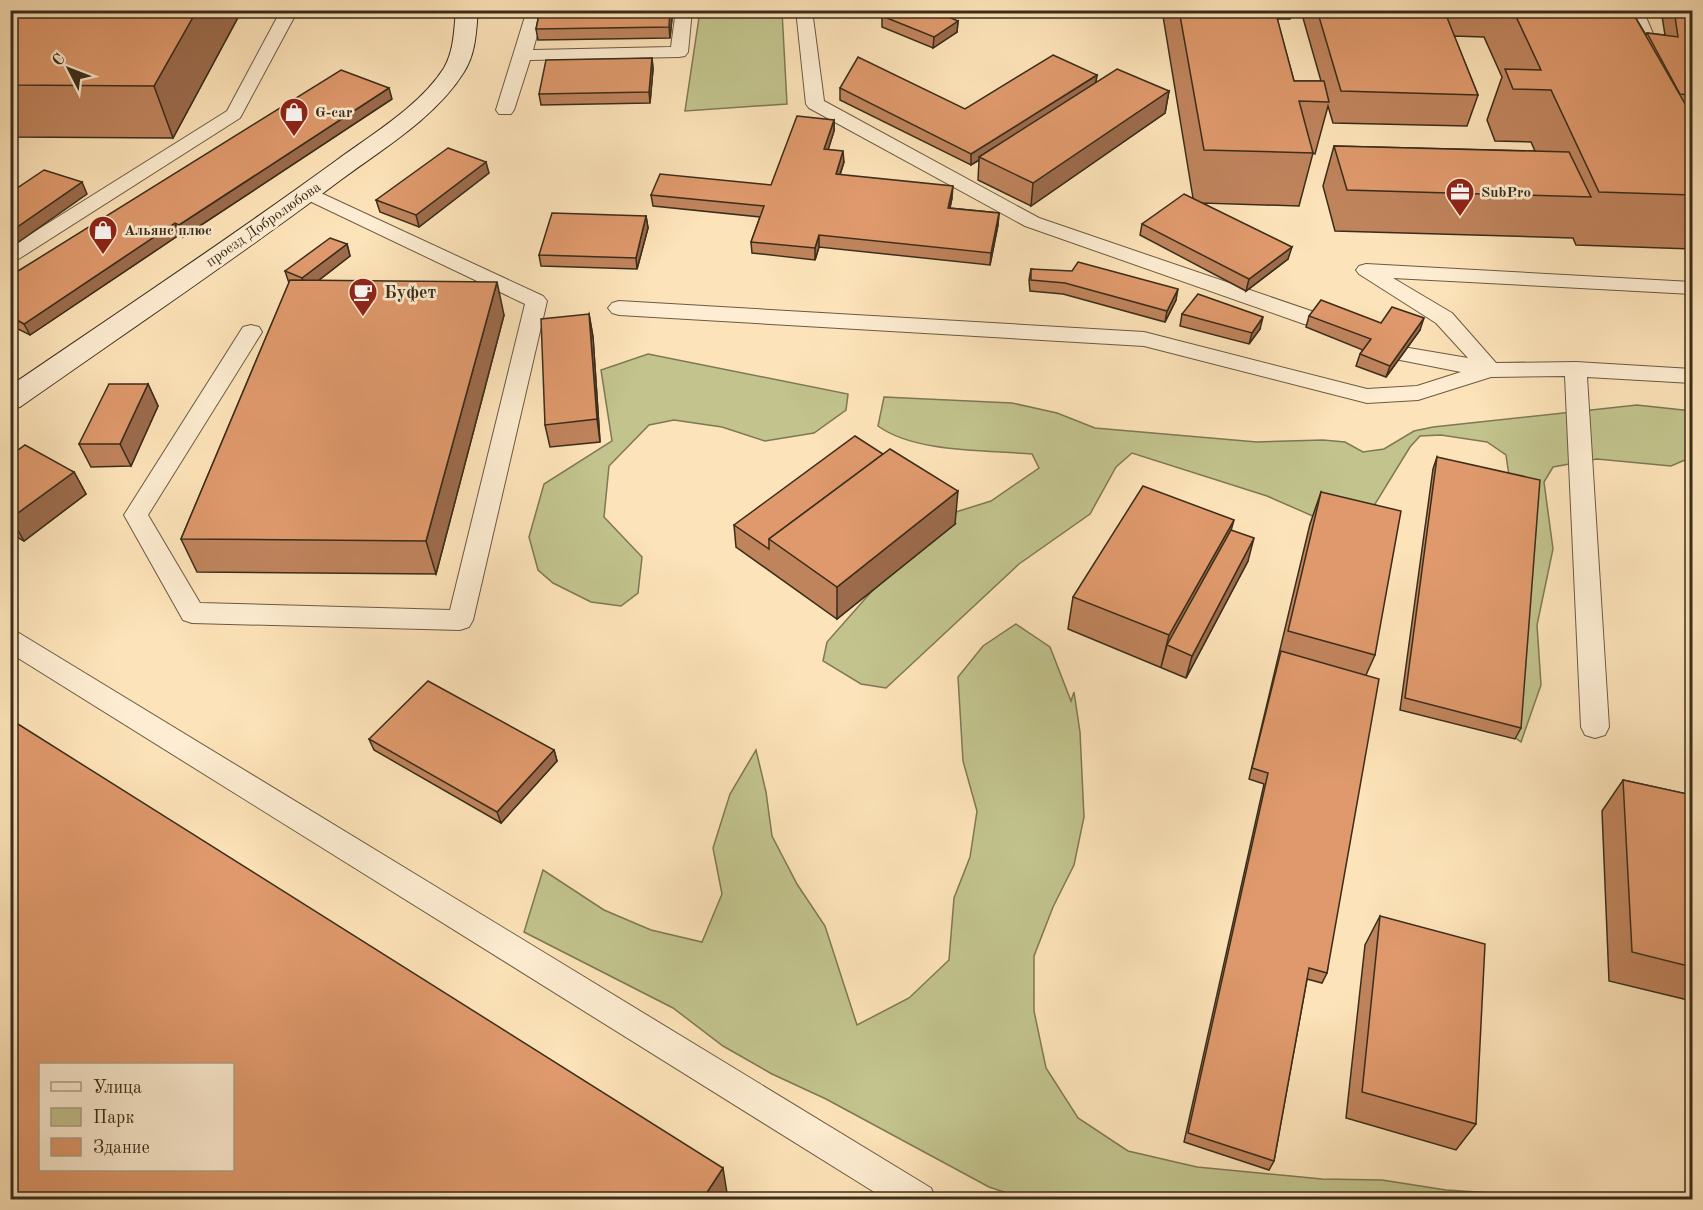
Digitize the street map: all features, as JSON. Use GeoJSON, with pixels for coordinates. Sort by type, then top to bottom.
{"type":"FeatureCollection","features":[{"type":"Feature","properties":{"kind":"street","name":"проезд Добролюбова"},"geometry":{"type":"LineString","coordinates":[[10,400],[308,193],[405,121],[435,94],[454,70],[463,49],[467,10]]}},
{"type":"Feature","properties":{"kind":"lane"},"geometry":{"type":"LineString","coordinates":[[10,256],[234,114],[290,10]]}},
{"type":"Feature","properties":{"kind":"lane"},"geometry":{"type":"LineString","coordinates":[[505,110],[524,55],[536,10]]}},
{"type":"Feature","properties":{"kind":"lane"},"geometry":{"type":"LineString","coordinates":[[524,55],[679,52],[684,10]]}},
{"type":"Feature","properties":{"kind":"lane"},"geometry":{"type":"LineString","coordinates":[[804,10],[815,104],[1032,222],[1312,320]]}},
{"type":"Feature","properties":{"kind":"lane"},"geometry":{"type":"LineString","coordinates":[[1634,10],[1645,36]]}},
{"type":"Feature","properties":{"kind":"lane"},"geometry":{"type":"LineString","coordinates":[[251,332],[136,515],[192,613],[460,620],[536,301],[308,193]]}},
{"type":"Feature","properties":{"kind":"lane"},"geometry":{"type":"LineString","coordinates":[[1490,370],[1444,318],[1366,270],[1692,288]]}},
{"type":"Feature","properties":{"kind":"lane"},"geometry":{"type":"LineString","coordinates":[[619,308],[1144,339],[1367,396],[1418,393],[1490,370]]}},
{"type":"Feature","properties":{"kind":"lane"},"geometry":{"type":"LineString","coordinates":[[1403,354],[1490,370],[1576,369],[1692,376]]}},
{"type":"Feature","properties":{"kind":"lane"},"geometry":{"type":"LineString","coordinates":[[1576,369],[1595,727]]}},
{"type":"Feature","properties":{"kind":"lane"},"geometry":{"type":"LineString","coordinates":[[10,640],[920,1200]]}},
{"type":"Feature","properties":{"kind":"green space"},"geometry":{"type":"Polygon","coordinates":[[[700,11],[782,11],[787,104],[685,111],[700,11]]]}},
{"type":"Feature","properties":{"kind":"green space"},"geometry":{"type":"Polygon","coordinates":[[[648,354],[848,394],[846,410],[814,433],[765,441],[722,427],[674,420],[649,425],[609,466],[604,517],[642,557],[638,593],[621,606],[591,602],[553,583],[538,570],[529,537],[544,484],[612,441],[601,370],[648,354]]]}},
{"type":"Feature","properties":{"kind":"green space"},"geometry":{"type":"Polygon","coordinates":[[[884,397],[1012,403],[1057,413],[1095,428],[1257,442],[1323,440],[1345,442],[1363,452],[1384,449],[1414,431],[1433,427],[1637,405],[1692,411],[1692,457],[1671,466],[1597,459],[1553,467],[1544,482],[1553,549],[1537,625],[1541,685],[1521,742],[1500,726],[1513,504],[1506,455],[1487,442],[1441,435],[1420,436],[1410,447],[1356,535],[1267,496],[1132,453],[1116,467],[1090,514],[1019,564],[886,688],[861,684],[823,661],[827,642],[872,591],[927,521],[991,501],[1039,468],[1032,454],[952,449],[931,446],[893,435],[878,426],[884,397]]]}},
{"type":"Feature","properties":{"kind":"green space"},"geometry":{"type":"Polygon","coordinates":[[[1016,624],[1050,647],[1071,701],[1074,692],[1080,732],[1084,817],[1074,865],[1053,907],[1034,956],[1034,1011],[1046,1068],[1078,1118],[1128,1151],[1197,1167],[1322,1179],[1382,1180],[1446,1190],[1584,1199],[1025,1199],[989,1187],[826,1099],[772,1074],[723,1046],[673,1008],[524,932],[543,870],[604,910],[651,930],[702,942],[722,894],[713,848],[730,794],[756,750],[766,792],[772,836],[797,884],[825,926],[857,1025],[909,998],[949,960],[954,898],[970,857],[977,811],[963,761],[958,677],[983,646],[1016,624]]]}},
{"type":"Feature","properties":{"kind":"building"},"geometry":{"type":"Polygon","coordinates":[[[10,10],[197,10],[154,86],[10,85],[10,10]]]}},
{"type":"Feature","properties":{"kind":"building"},"geometry":{"type":"Polygon","coordinates":[[[540,10],[670,10],[669,27],[536,29],[540,10]]]}},
{"type":"Feature","properties":{"kind":"building"},"geometry":{"type":"Polygon","coordinates":[[[891,10],[932,10],[958,21],[934,37],[882,16],[891,10]]]}},
{"type":"Feature","properties":{"kind":"building"},"geometry":{"type":"Polygon","coordinates":[[[1179,10],[1275,10],[1294,81],[1324,81],[1329,102],[1299,101],[1313,153],[1204,150],[1179,10]]]}},
{"type":"Feature","properties":{"kind":"building"},"geometry":{"type":"Polygon","coordinates":[[[1317,10],[1444,10],[1478,95],[1341,91],[1317,10]]]}},
{"type":"Feature","properties":{"kind":"building"},"geometry":{"type":"Polygon","coordinates":[[[1513,10],[1631,10],[1692,116],[1692,195],[1599,192],[1551,90],[1513,89],[1505,69],[1541,70],[1513,10]]]}},
{"type":"Feature","properties":{"kind":"building"},"geometry":{"type":"Polygon","coordinates":[[[1674,10],[1692,10],[1692,95],[1680,94],[1647,33],[1678,37],[1674,10]]]}},
{"type":"Feature","properties":{"kind":"building"},"geometry":{"type":"Polygon","coordinates":[[[1053,55],[1097,75],[971,154],[840,88],[858,57],[965,109],[1053,55]]]}},
{"type":"Feature","properties":{"kind":"building"},"geometry":{"type":"Polygon","coordinates":[[[652,58],[649,92],[539,94],[546,60],[652,58]]]}},
{"type":"Feature","properties":{"kind":"building"},"geometry":{"type":"Polygon","coordinates":[[[1117,69],[1169,91],[1033,183],[979,157],[1117,69]]]}},
{"type":"Feature","properties":{"kind":"building"},"geometry":{"type":"Polygon","coordinates":[[[341,70],[389,88],[179,225],[175,223],[24,324],[10,316],[10,276],[341,70]]]}},
{"type":"Feature","properties":{"kind":"building"},"geometry":{"type":"Polygon","coordinates":[[[797,116],[834,120],[824,149],[843,151],[836,174],[953,186],[948,208],[999,213],[991,253],[819,235],[815,248],[751,242],[764,206],[651,195],[660,174],[771,185],[797,116]]]}},
{"type":"Feature","properties":{"kind":"building"},"geometry":{"type":"Polygon","coordinates":[[[1334,146],[1569,152],[1591,197],[1347,190],[1334,146]]]}},
{"type":"Feature","properties":{"kind":"building"},"geometry":{"type":"Polygon","coordinates":[[[448,148],[486,162],[416,215],[376,200],[448,148]]]}},
{"type":"Feature","properties":{"kind":"building"},"geometry":{"type":"Polygon","coordinates":[[[44,170],[82,182],[10,232],[10,193],[44,170]]]}},
{"type":"Feature","properties":{"kind":"building"},"geometry":{"type":"Polygon","coordinates":[[[1184,194],[1292,247],[1249,279],[1142,224],[1184,194]]]}},
{"type":"Feature","properties":{"kind":"building"},"geometry":{"type":"Polygon","coordinates":[[[552,213],[646,216],[636,258],[539,255],[552,213]]]}},
{"type":"Feature","properties":{"kind":"building"},"geometry":{"type":"Polygon","coordinates":[[[330,238],[347,244],[302,278],[285,271],[330,238]]]}},
{"type":"Feature","properties":{"kind":"building"},"geometry":{"type":"Polygon","coordinates":[[[1078,262],[1178,289],[1167,311],[1065,283],[1031,280],[1031,269],[1072,271],[1078,262]]]}},
{"type":"Feature","properties":{"kind":"building"},"geometry":{"type":"Polygon","coordinates":[[[290,280],[497,282],[426,541],[181,539],[290,280]]]}},
{"type":"Feature","properties":{"kind":"building"},"geometry":{"type":"Polygon","coordinates":[[[1198,294],[1263,317],[1252,333],[1182,314],[1198,294]]]}},
{"type":"Feature","properties":{"kind":"building"},"geometry":{"type":"Polygon","coordinates":[[[1321,300],[1381,323],[1392,307],[1424,318],[1390,366],[1360,354],[1371,339],[1309,316],[1321,300]]]}},
{"type":"Feature","properties":{"kind":"building"},"geometry":{"type":"Polygon","coordinates":[[[589,314],[597,419],[545,425],[541,319],[589,314]]]}},
{"type":"Feature","properties":{"kind":"building"},"geometry":{"type":"Polygon","coordinates":[[[109,384],[148,384],[120,444],[79,444],[109,384]]]}},
{"type":"Feature","properties":{"kind":"building"},"geometry":{"type":"Polygon","coordinates":[[[855,436],[883,454],[769,539],[769,549],[734,525],[855,436]]]}},
{"type":"Feature","properties":{"kind":"building"},"geometry":{"type":"Polygon","coordinates":[[[25,445],[74,472],[11,518],[10,456],[25,445]]]}},
{"type":"Feature","properties":{"kind":"building"},"geometry":{"type":"Polygon","coordinates":[[[890,449],[958,491],[837,587],[769,539],[890,449]]]}},
{"type":"Feature","properties":{"kind":"building"},"geometry":{"type":"Polygon","coordinates":[[[1437,457],[1540,480],[1521,728],[1405,698],[1437,457]]]}},
{"type":"Feature","properties":{"kind":"building"},"geometry":{"type":"Polygon","coordinates":[[[1143,486],[1234,520],[1169,635],[1073,597],[1143,486]]]}},
{"type":"Feature","properties":{"kind":"building"},"geometry":{"type":"Polygon","coordinates":[[[1321,492],[1401,511],[1375,655],[1288,631],[1321,492]]]}},
{"type":"Feature","properties":{"kind":"building"},"geometry":{"type":"Polygon","coordinates":[[[1231,530],[1254,538],[1192,656],[1167,645],[1231,530]]]}},
{"type":"Feature","properties":{"kind":"building"},"geometry":{"type":"Polygon","coordinates":[[[1281,651],[1379,679],[1327,973],[1309,968],[1274,1161],[1188,1133],[1268,773],[1252,768],[1281,651]]]}},
{"type":"Feature","properties":{"kind":"building"},"geometry":{"type":"Polygon","coordinates":[[[428,681],[554,750],[497,812],[369,739],[428,681]]]}},
{"type":"Feature","properties":{"kind":"building"},"geometry":{"type":"Polygon","coordinates":[[[10,719],[723,1168],[702,1200],[10,1200],[10,719]]]}},
{"type":"Feature","properties":{"kind":"building"},"geometry":{"type":"Polygon","coordinates":[[[1623,780],[1692,795],[1692,967],[1632,952],[1623,780]]]}},
{"type":"Feature","properties":{"kind":"building"},"geometry":{"type":"Polygon","coordinates":[[[1380,916],[1485,944],[1476,1124],[1362,1092],[1380,916]]]}},
{"type":"Feature","properties":{"kind":"place","name":"G-car"},"geometry":{"type":"Point","coordinates":[294,138]}},
{"type":"Feature","properties":{"kind":"place","name":"SubPro"},"geometry":{"type":"Point","coordinates":[1460,218]}},
{"type":"Feature","properties":{"kind":"place","name":"Альянс плюс"},"geometry":{"type":"Point","coordinates":[103,256]}},
{"type":"Feature","properties":{"kind":"place","name":"Буфет"},"geometry":{"type":"Point","coordinates":[363,318]}}]}
